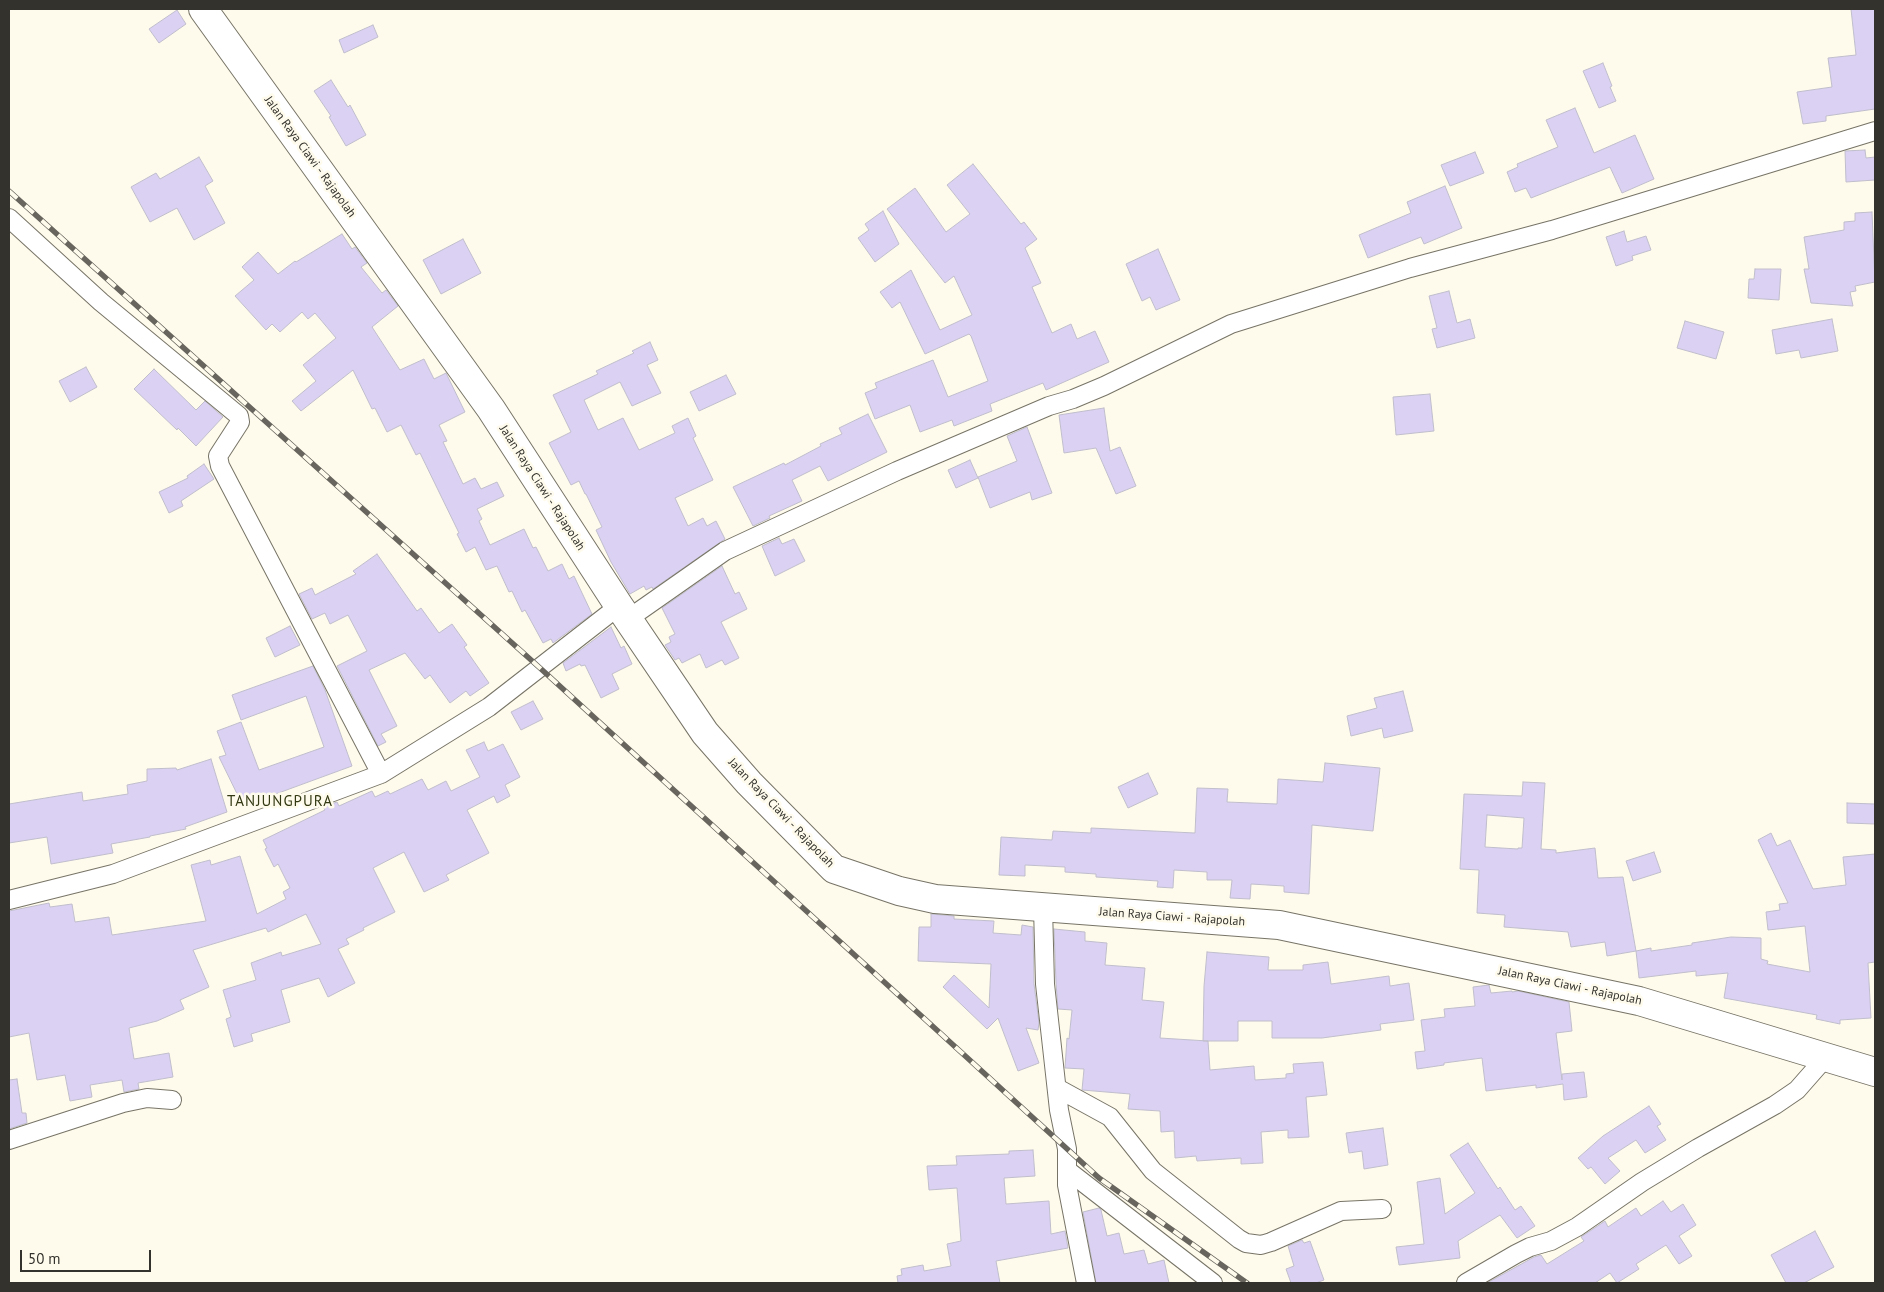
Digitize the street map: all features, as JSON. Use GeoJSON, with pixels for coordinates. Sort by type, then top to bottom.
{"type":"FeatureCollection","features":[{"type":"Feature","properties":{"kind":"highway","name":"Jalan Raya Ciawi - Rajapolah"},"geometry":{"type":"LineString","coordinates":[[203,9],[491,409],[704,733],[749,783],[834,870],[899,891],[935,899],[1279,925],[1639,1000],[1875,1072]]}},
{"type":"Feature","properties":{"kind":"street"},"geometry":{"type":"LineString","coordinates":[[9,900],[112,874],[381,774],[489,708],[624,613],[725,551],[896,471],[1050,406],[1104,386],[1231,324],[1410,268],[1552,230],[1875,131]]}},
{"type":"Feature","properties":{"kind":"street"},"geometry":{"type":"LineString","coordinates":[[9,218],[101,302],[239,416],[240,422],[218,456],[220,466],[381,774]]}},
{"type":"Feature","properties":{"kind":"street"},"geometry":{"type":"LineString","coordinates":[[1042,907],[1045,984],[1059,1110],[1067,1149],[1067,1185],[1086,1283]]}},
{"type":"Feature","properties":{"kind":"street"},"geometry":{"type":"LineString","coordinates":[[1466,1283],[1516,1254],[1530,1247],[1551,1241],[1577,1227],[1642,1182],[1775,1105],[1797,1090],[1826,1057]]}},
{"type":"Feature","properties":{"kind":"street"},"geometry":{"type":"LineString","coordinates":[[1057,1088],[1101,1111],[1110,1118],[1153,1171],[1239,1240],[1246,1243],[1261,1245],[1271,1242],[1341,1211],[1382,1209]]}},
{"type":"Feature","properties":{"kind":"street"},"geometry":{"type":"LineString","coordinates":[[9,1140],[123,1103],[147,1098],[172,1100]]}},
{"type":"Feature","properties":{"kind":"street"},"geometry":{"type":"LineString","coordinates":[[1067,1170],[1213,1283]]}},
{"type":"Feature","properties":{"kind":"building"},"geometry":{"type":"Polygon","coordinates":[[[1851,9],[1875,9],[1875,109],[1826,116],[1826,121],[1803,124],[1797,92],[1832,87],[1828,58],[1856,55],[1851,9]]]}},
{"type":"Feature","properties":{"kind":"building"},"geometry":{"type":"Polygon","coordinates":[[[177,10],[186,24],[159,43],[149,29],[177,10]]]}},
{"type":"Feature","properties":{"kind":"building"},"geometry":{"type":"Polygon","coordinates":[[[373,25],[378,37],[344,53],[339,40],[373,25]]]}},
{"type":"Feature","properties":{"kind":"building"},"geometry":{"type":"Polygon","coordinates":[[[1603,63],[1616,101],[1599,108],[1583,71],[1603,63]]]}},
{"type":"Feature","properties":{"kind":"building"},"geometry":{"type":"Polygon","coordinates":[[[331,80],[348,107],[350,105],[366,135],[346,146],[329,117],[331,116],[314,91],[331,80]]]}},
{"type":"Feature","properties":{"kind":"building"},"geometry":{"type":"Polygon","coordinates":[[[1575,108],[1594,153],[1635,135],[1654,179],[1622,193],[1610,167],[1531,198],[1526,188],[1515,192],[1507,172],[1518,167],[1517,164],[1558,147],[1546,120],[1575,108]]]}},
{"type":"Feature","properties":{"kind":"building"},"geometry":{"type":"Polygon","coordinates":[[[1865,150],[1866,158],[1875,157],[1875,180],[1846,182],[1845,151],[1865,150]]]}},
{"type":"Feature","properties":{"kind":"building"},"geometry":{"type":"Polygon","coordinates":[[[1475,152],[1484,173],[1450,186],[1441,165],[1475,152]]]}},
{"type":"Feature","properties":{"kind":"building"},"geometry":{"type":"Polygon","coordinates":[[[199,157],[213,181],[205,186],[225,223],[194,240],[177,208],[150,222],[131,187],[156,173],[160,179],[199,157]]]}},
{"type":"Feature","properties":{"kind":"building"},"geometry":{"type":"Polygon","coordinates":[[[973,164],[1021,224],[1024,222],[1037,239],[1025,248],[1041,283],[1032,287],[1052,333],[1071,324],[1077,339],[1095,331],[1109,362],[1046,390],[1043,383],[990,404],[992,411],[954,426],[952,420],[920,432],[910,405],[875,419],[865,393],[877,388],[875,383],[933,360],[948,397],[988,381],[969,334],[925,354],[900,302],[892,308],[880,292],[911,270],[940,330],[972,315],[954,276],[945,283],[887,209],[915,188],[946,232],[970,214],[947,185],[973,164]]]}},
{"type":"Feature","properties":{"kind":"building"},"geometry":{"type":"Polygon","coordinates":[[[1445,186],[1462,228],[1424,244],[1421,237],[1368,258],[1359,235],[1411,213],[1407,202],[1445,186]]]}},
{"type":"Feature","properties":{"kind":"building"},"geometry":{"type":"Polygon","coordinates":[[[883,211],[899,244],[875,262],[858,238],[869,230],[865,224],[883,211]]]}},
{"type":"Feature","properties":{"kind":"building"},"geometry":{"type":"Polygon","coordinates":[[[1872,212],[1875,282],[1855,286],[1856,291],[1850,292],[1853,306],[1811,303],[1804,269],[1809,269],[1804,237],[1844,230],[1844,222],[1855,221],[1855,213],[1872,212]]]}},
{"type":"Feature","properties":{"kind":"building"},"geometry":{"type":"Polygon","coordinates":[[[1624,231],[1627,242],[1646,236],[1651,250],[1632,256],[1633,260],[1616,266],[1606,237],[1624,231]]]}},
{"type":"Feature","properties":{"kind":"building"},"geometry":{"type":"Polygon","coordinates":[[[342,234],[352,249],[355,247],[367,263],[361,267],[382,293],[386,290],[398,306],[372,327],[400,370],[424,359],[434,379],[446,373],[465,412],[439,425],[447,441],[443,442],[463,484],[475,478],[481,489],[497,482],[504,496],[477,509],[482,519],[479,521],[490,545],[524,529],[533,548],[536,547],[548,571],[562,564],[569,579],[574,576],[592,614],[553,643],[551,639],[543,643],[525,610],[522,612],[512,591],[509,592],[497,566],[486,570],[475,547],[466,552],[457,534],[459,533],[420,453],[416,455],[401,425],[387,432],[375,408],[372,409],[353,370],[301,411],[292,401],[316,381],[303,365],[336,338],[315,313],[308,319],[302,312],[280,332],[272,324],[266,330],[235,296],[254,280],[242,267],[258,252],[278,274],[295,261],[342,234]]]}},
{"type":"Feature","properties":{"kind":"building"},"geometry":{"type":"Polygon","coordinates":[[[463,239],[481,273],[441,294],[423,260],[463,239]]]}},
{"type":"Feature","properties":{"kind":"building"},"geometry":{"type":"Polygon","coordinates":[[[1158,249],[1180,300],[1156,310],[1150,297],[1142,301],[1126,264],[1158,249]]]}},
{"type":"Feature","properties":{"kind":"building"},"geometry":{"type":"Polygon","coordinates":[[[1755,269],[1781,269],[1779,300],[1748,298],[1749,279],[1754,279],[1755,269]]]}},
{"type":"Feature","properties":{"kind":"building"},"geometry":{"type":"Polygon","coordinates":[[[1449,291],[1457,323],[1470,319],[1475,338],[1437,348],[1432,329],[1437,328],[1429,296],[1449,291]]]}},
{"type":"Feature","properties":{"kind":"building"},"geometry":{"type":"Polygon","coordinates":[[[1832,319],[1838,351],[1801,358],[1799,350],[1776,354],[1772,330],[1832,319]]]}},
{"type":"Feature","properties":{"kind":"building"},"geometry":{"type":"Polygon","coordinates":[[[1685,321],[1724,332],[1716,359],[1677,348],[1685,321]]]}},
{"type":"Feature","properties":{"kind":"building"},"geometry":{"type":"Polygon","coordinates":[[[650,342],[658,360],[647,365],[661,393],[632,406],[620,382],[584,400],[598,430],[623,418],[639,450],[675,433],[672,426],[688,418],[696,436],[693,438],[713,480],[675,498],[688,526],[703,518],[707,526],[716,521],[725,539],[653,589],[652,587],[646,590],[644,586],[630,594],[611,562],[596,530],[602,527],[586,494],[579,481],[571,485],[549,443],[571,432],[553,395],[598,374],[596,371],[634,353],[632,351],[650,342]]]}},
{"type":"Feature","properties":{"kind":"building"},"geometry":{"type":"Polygon","coordinates":[[[86,367],[97,387],[70,402],[59,381],[86,367]]]}},
{"type":"Feature","properties":{"kind":"building"},"geometry":{"type":"Polygon","coordinates":[[[154,369],[196,410],[205,401],[223,417],[196,446],[134,389],[154,369]]]}},
{"type":"Feature","properties":{"kind":"building"},"geometry":{"type":"Polygon","coordinates":[[[726,375],[736,394],[699,411],[690,392],[726,375]]]}},
{"type":"Feature","properties":{"kind":"building"},"geometry":{"type":"Polygon","coordinates":[[[1430,394],[1434,431],[1396,435],[1393,397],[1430,394]]]}},
{"type":"Feature","properties":{"kind":"building"},"geometry":{"type":"Polygon","coordinates":[[[1104,408],[1110,451],[1120,447],[1136,486],[1116,494],[1096,448],[1064,453],[1059,415],[1104,408]]]}},
{"type":"Feature","properties":{"kind":"building"},"geometry":{"type":"Polygon","coordinates":[[[868,414],[887,452],[828,481],[820,466],[792,480],[802,501],[769,516],[770,518],[753,526],[733,487],[784,463],[785,465],[821,446],[820,444],[842,434],[839,428],[868,414]]]}},
{"type":"Feature","properties":{"kind":"building"},"geometry":{"type":"Polygon","coordinates":[[[1027,427],[1052,493],[1032,500],[1030,492],[990,508],[978,477],[1017,461],[1007,436],[1027,427]]]}},
{"type":"Feature","properties":{"kind":"building"},"geometry":{"type":"Polygon","coordinates":[[[970,460],[978,478],[956,488],[948,470],[970,460]]]}},
{"type":"Feature","properties":{"kind":"building"},"geometry":{"type":"Polygon","coordinates":[[[204,464],[214,479],[181,501],[183,506],[169,513],[159,492],[188,478],[187,476],[204,464]]]}},
{"type":"Feature","properties":{"kind":"building"},"geometry":{"type":"Polygon","coordinates":[[[779,538],[782,544],[794,539],[805,561],[775,576],[762,546],[779,538]]]}},
{"type":"Feature","properties":{"kind":"building"},"geometry":{"type":"Polygon","coordinates":[[[377,554],[417,611],[421,608],[439,633],[452,624],[467,645],[464,647],[489,683],[470,696],[466,691],[450,703],[430,675],[425,679],[405,653],[369,670],[397,726],[381,734],[386,742],[378,746],[337,666],[367,651],[348,615],[330,624],[325,613],[312,619],[299,594],[312,588],[315,595],[356,574],[353,571],[377,554]]]}},
{"type":"Feature","properties":{"kind":"building"},"geometry":{"type":"Polygon","coordinates":[[[722,566],[735,594],[739,592],[747,609],[721,622],[739,658],[725,665],[722,660],[706,668],[700,654],[682,663],[679,658],[675,660],[665,645],[671,642],[669,637],[675,634],[662,608],[722,566]]]}},
{"type":"Feature","properties":{"kind":"building"},"geometry":{"type":"Polygon","coordinates":[[[290,626],[300,645],[275,657],[266,638],[290,626]]]}},
{"type":"Feature","properties":{"kind":"building"},"geometry":{"type":"Polygon","coordinates":[[[611,627],[621,648],[624,646],[632,664],[612,674],[619,689],[601,698],[585,665],[581,666],[580,664],[566,671],[563,663],[611,627]]]}},
{"type":"Feature","properties":{"kind":"building"},"geometry":{"type":"Polygon","coordinates":[[[313,666],[325,690],[352,766],[243,806],[219,757],[226,755],[217,731],[241,722],[259,770],[324,747],[306,696],[241,720],[232,695],[313,666]]]}},
{"type":"Feature","properties":{"kind":"building"},"geometry":{"type":"Polygon","coordinates":[[[1403,691],[1413,731],[1384,738],[1382,728],[1351,736],[1347,716],[1377,708],[1374,698],[1403,691]]]}},
{"type":"Feature","properties":{"kind":"building"},"geometry":{"type":"Polygon","coordinates":[[[533,701],[543,719],[521,730],[511,712],[533,701]]]}},
{"type":"Feature","properties":{"kind":"building"},"geometry":{"type":"Polygon","coordinates":[[[484,742],[488,751],[503,744],[520,777],[505,785],[510,796],[497,803],[494,796],[467,810],[489,853],[446,875],[449,880],[424,892],[404,852],[373,868],[395,912],[346,939],[349,944],[338,949],[355,983],[328,997],[319,978],[281,990],[290,1022],[251,1034],[253,1041],[234,1047],[226,1019],[231,1017],[223,990],[256,980],[251,963],[281,952],[282,956],[321,944],[306,914],[268,932],[266,928],[193,950],[209,987],[180,1000],[184,1009],[157,1021],[129,1028],[134,1059],[169,1053],[173,1077],[138,1083],[139,1089],[124,1092],[122,1080],[90,1085],[92,1097],[70,1101],[65,1075],[37,1080],[29,1033],[9,1037],[9,911],[49,903],[50,907],[72,904],[75,922],[109,917],[112,935],[206,921],[191,865],[210,860],[211,865],[240,856],[257,914],[286,899],[283,892],[290,888],[278,864],[274,867],[265,849],[267,848],[263,840],[325,810],[323,807],[337,802],[339,806],[372,791],[375,797],[388,791],[390,794],[422,779],[428,790],[446,781],[451,791],[480,777],[466,750],[484,742]]]}},
{"type":"Feature","properties":{"kind":"building"},"geometry":{"type":"Polygon","coordinates":[[[211,759],[227,812],[185,827],[186,829],[111,844],[113,853],[51,864],[47,837],[9,843],[9,804],[82,792],[83,801],[128,794],[127,785],[147,781],[147,769],[176,768],[177,770],[211,759]]]}},
{"type":"Feature","properties":{"kind":"building"},"geometry":{"type":"Polygon","coordinates":[[[1325,763],[1380,768],[1373,831],[1312,825],[1309,894],[1284,892],[1284,886],[1251,884],[1250,899],[1230,898],[1232,880],[1207,880],[1207,872],[1174,870],[1173,888],[1157,887],[1158,881],[1096,877],[1096,874],[1065,872],[1065,867],[1025,865],[1025,876],[999,875],[1001,837],[1052,840],[1053,831],[1091,833],[1091,828],[1195,833],[1197,788],[1228,789],[1227,802],[1277,804],[1278,779],[1323,782],[1325,763]]]}},
{"type":"Feature","properties":{"kind":"building"},"geometry":{"type":"Polygon","coordinates":[[[1148,773],[1158,794],[1128,808],[1118,787],[1148,773]]]}},
{"type":"Feature","properties":{"kind":"building"},"geometry":{"type":"Polygon","coordinates":[[[1523,782],[1545,783],[1541,849],[1556,850],[1556,853],[1595,848],[1598,878],[1623,877],[1636,951],[1607,956],[1605,942],[1571,947],[1568,932],[1504,927],[1505,915],[1477,913],[1479,870],[1460,869],[1464,794],[1522,796],[1523,782]],[[1487,815],[1485,847],[1522,848],[1524,818],[1487,815]]]}},
{"type":"Feature","properties":{"kind":"building"},"geometry":{"type":"Polygon","coordinates":[[[1847,803],[1875,804],[1875,824],[1847,823],[1847,803]]]}},
{"type":"Feature","properties":{"kind":"building"},"geometry":{"type":"Polygon","coordinates":[[[1771,833],[1777,846],[1790,840],[1813,889],[1846,885],[1843,857],[1875,854],[1875,962],[1868,963],[1871,1018],[1840,1020],[1840,1024],[1816,1019],[1817,1015],[1724,998],[1728,973],[1696,976],[1696,971],[1639,978],[1636,951],[1651,948],[1651,951],[1692,945],[1692,943],[1731,937],[1761,938],[1761,959],[1768,961],[1767,964],[1810,972],[1805,926],[1768,930],[1766,912],[1780,910],[1779,904],[1788,903],[1758,840],[1771,833]]]}},
{"type":"Feature","properties":{"kind":"building"},"geometry":{"type":"Polygon","coordinates":[[[1654,852],[1661,872],[1633,881],[1626,861],[1654,852]]]}},
{"type":"Feature","properties":{"kind":"building"},"geometry":{"type":"Polygon","coordinates":[[[931,914],[954,916],[954,919],[994,921],[993,933],[1021,935],[1022,925],[1033,927],[1034,984],[1039,1023],[1038,1030],[1026,1028],[1039,1063],[1018,1071],[998,1018],[987,1029],[943,987],[954,975],[989,1008],[991,964],[918,961],[919,927],[931,927],[931,914]]]}},
{"type":"Feature","properties":{"kind":"building"},"geometry":{"type":"Polygon","coordinates":[[[1054,929],[1085,932],[1085,941],[1107,943],[1105,965],[1145,968],[1142,1000],[1164,1002],[1160,1038],[1208,1041],[1210,1070],[1254,1066],[1255,1080],[1286,1078],[1286,1074],[1294,1073],[1293,1064],[1323,1062],[1327,1095],[1306,1097],[1309,1137],[1288,1138],[1288,1130],[1261,1132],[1263,1163],[1241,1164],[1241,1158],[1197,1161],[1196,1156],[1175,1158],[1174,1131],[1161,1132],[1160,1111],[1128,1109],[1130,1094],[1082,1090],[1084,1069],[1065,1068],[1067,1038],[1069,1039],[1072,1010],[1058,1009],[1054,929]]]}},
{"type":"Feature","properties":{"kind":"building"},"geometry":{"type":"Polygon","coordinates":[[[1207,952],[1269,957],[1268,970],[1303,970],[1303,965],[1328,962],[1331,984],[1389,976],[1390,986],[1409,983],[1414,1020],[1380,1024],[1381,1030],[1322,1038],[1272,1038],[1272,1021],[1238,1021],[1238,1041],[1203,1041],[1207,952]]]}},
{"type":"Feature","properties":{"kind":"building"},"geometry":{"type":"Polygon","coordinates":[[[1489,985],[1491,993],[1518,991],[1569,1002],[1572,1031],[1556,1033],[1562,1080],[1562,1074],[1584,1072],[1587,1097],[1564,1100],[1563,1084],[1536,1088],[1536,1085],[1486,1091],[1482,1058],[1417,1069],[1415,1052],[1425,1051],[1421,1020],[1445,1017],[1444,1009],[1475,1006],[1473,987],[1489,985]]]}},
{"type":"Feature","properties":{"kind":"building"},"geometry":{"type":"Polygon","coordinates":[[[17,1079],[22,1113],[26,1113],[27,1123],[9,1129],[9,1080],[17,1079]]]}},
{"type":"Feature","properties":{"kind":"building"},"geometry":{"type":"Polygon","coordinates":[[[1649,1106],[1661,1124],[1657,1126],[1666,1140],[1645,1153],[1636,1140],[1608,1158],[1620,1171],[1605,1184],[1591,1167],[1588,1169],[1578,1158],[1603,1136],[1649,1106]]]}},
{"type":"Feature","properties":{"kind":"building"},"geometry":{"type":"Polygon","coordinates":[[[1383,1128],[1388,1165],[1364,1169],[1362,1151],[1349,1153],[1346,1133],[1383,1128]]]}},
{"type":"Feature","properties":{"kind":"building"},"geometry":{"type":"Polygon","coordinates":[[[1468,1143],[1498,1189],[1500,1187],[1515,1210],[1521,1206],[1535,1226],[1517,1238],[1500,1215],[1458,1241],[1460,1258],[1399,1265],[1396,1247],[1424,1244],[1417,1182],[1440,1178],[1445,1214],[1475,1193],[1450,1155],[1468,1143]]]}},
{"type":"Feature","properties":{"kind":"building"},"geometry":{"type":"Polygon","coordinates":[[[1033,1150],[1035,1176],[1004,1178],[1006,1204],[1049,1201],[1051,1234],[1065,1231],[1068,1248],[996,1261],[1000,1283],[898,1283],[897,1276],[902,1275],[901,1269],[923,1265],[924,1271],[951,1266],[947,1244],[961,1241],[957,1188],[929,1190],[927,1166],[957,1165],[956,1156],[1009,1154],[1009,1151],[1033,1150]]]}},
{"type":"Feature","properties":{"kind":"building"},"geometry":{"type":"Polygon","coordinates":[[[1663,1201],[1671,1212],[1683,1204],[1696,1225],[1679,1236],[1692,1256],[1679,1264],[1666,1245],[1636,1264],[1639,1269],[1617,1283],[1610,1273],[1595,1283],[1487,1283],[1534,1257],[1541,1255],[1547,1264],[1584,1241],[1581,1237],[1605,1221],[1608,1227],[1636,1208],[1641,1216],[1663,1201]]]}},
{"type":"Feature","properties":{"kind":"building"},"geometry":{"type":"Polygon","coordinates":[[[1099,1208],[1107,1236],[1119,1233],[1124,1254],[1144,1250],[1148,1264],[1164,1260],[1169,1283],[1096,1283],[1083,1212],[1099,1208]]]}},
{"type":"Feature","properties":{"kind":"building"},"geometry":{"type":"Polygon","coordinates":[[[1815,1231],[1834,1267],[1804,1283],[1786,1283],[1771,1255],[1815,1231]]]}},
{"type":"Feature","properties":{"kind":"building"},"geometry":{"type":"Polygon","coordinates":[[[1302,1240],[1304,1243],[1310,1241],[1324,1280],[1316,1283],[1291,1283],[1286,1269],[1294,1266],[1288,1246],[1302,1240]]]}},
{"type":"Feature","properties":{"kind":"railway"},"geometry":{"type":"LineString","coordinates":[[9,191],[540,668],[1099,1178],[1247,1283]]}},
{"type":"Feature","properties":{"kind":"district","name":"TANJUNGPURA"},"geometry":{"type":"Point","coordinates":[280,802]}}]}
